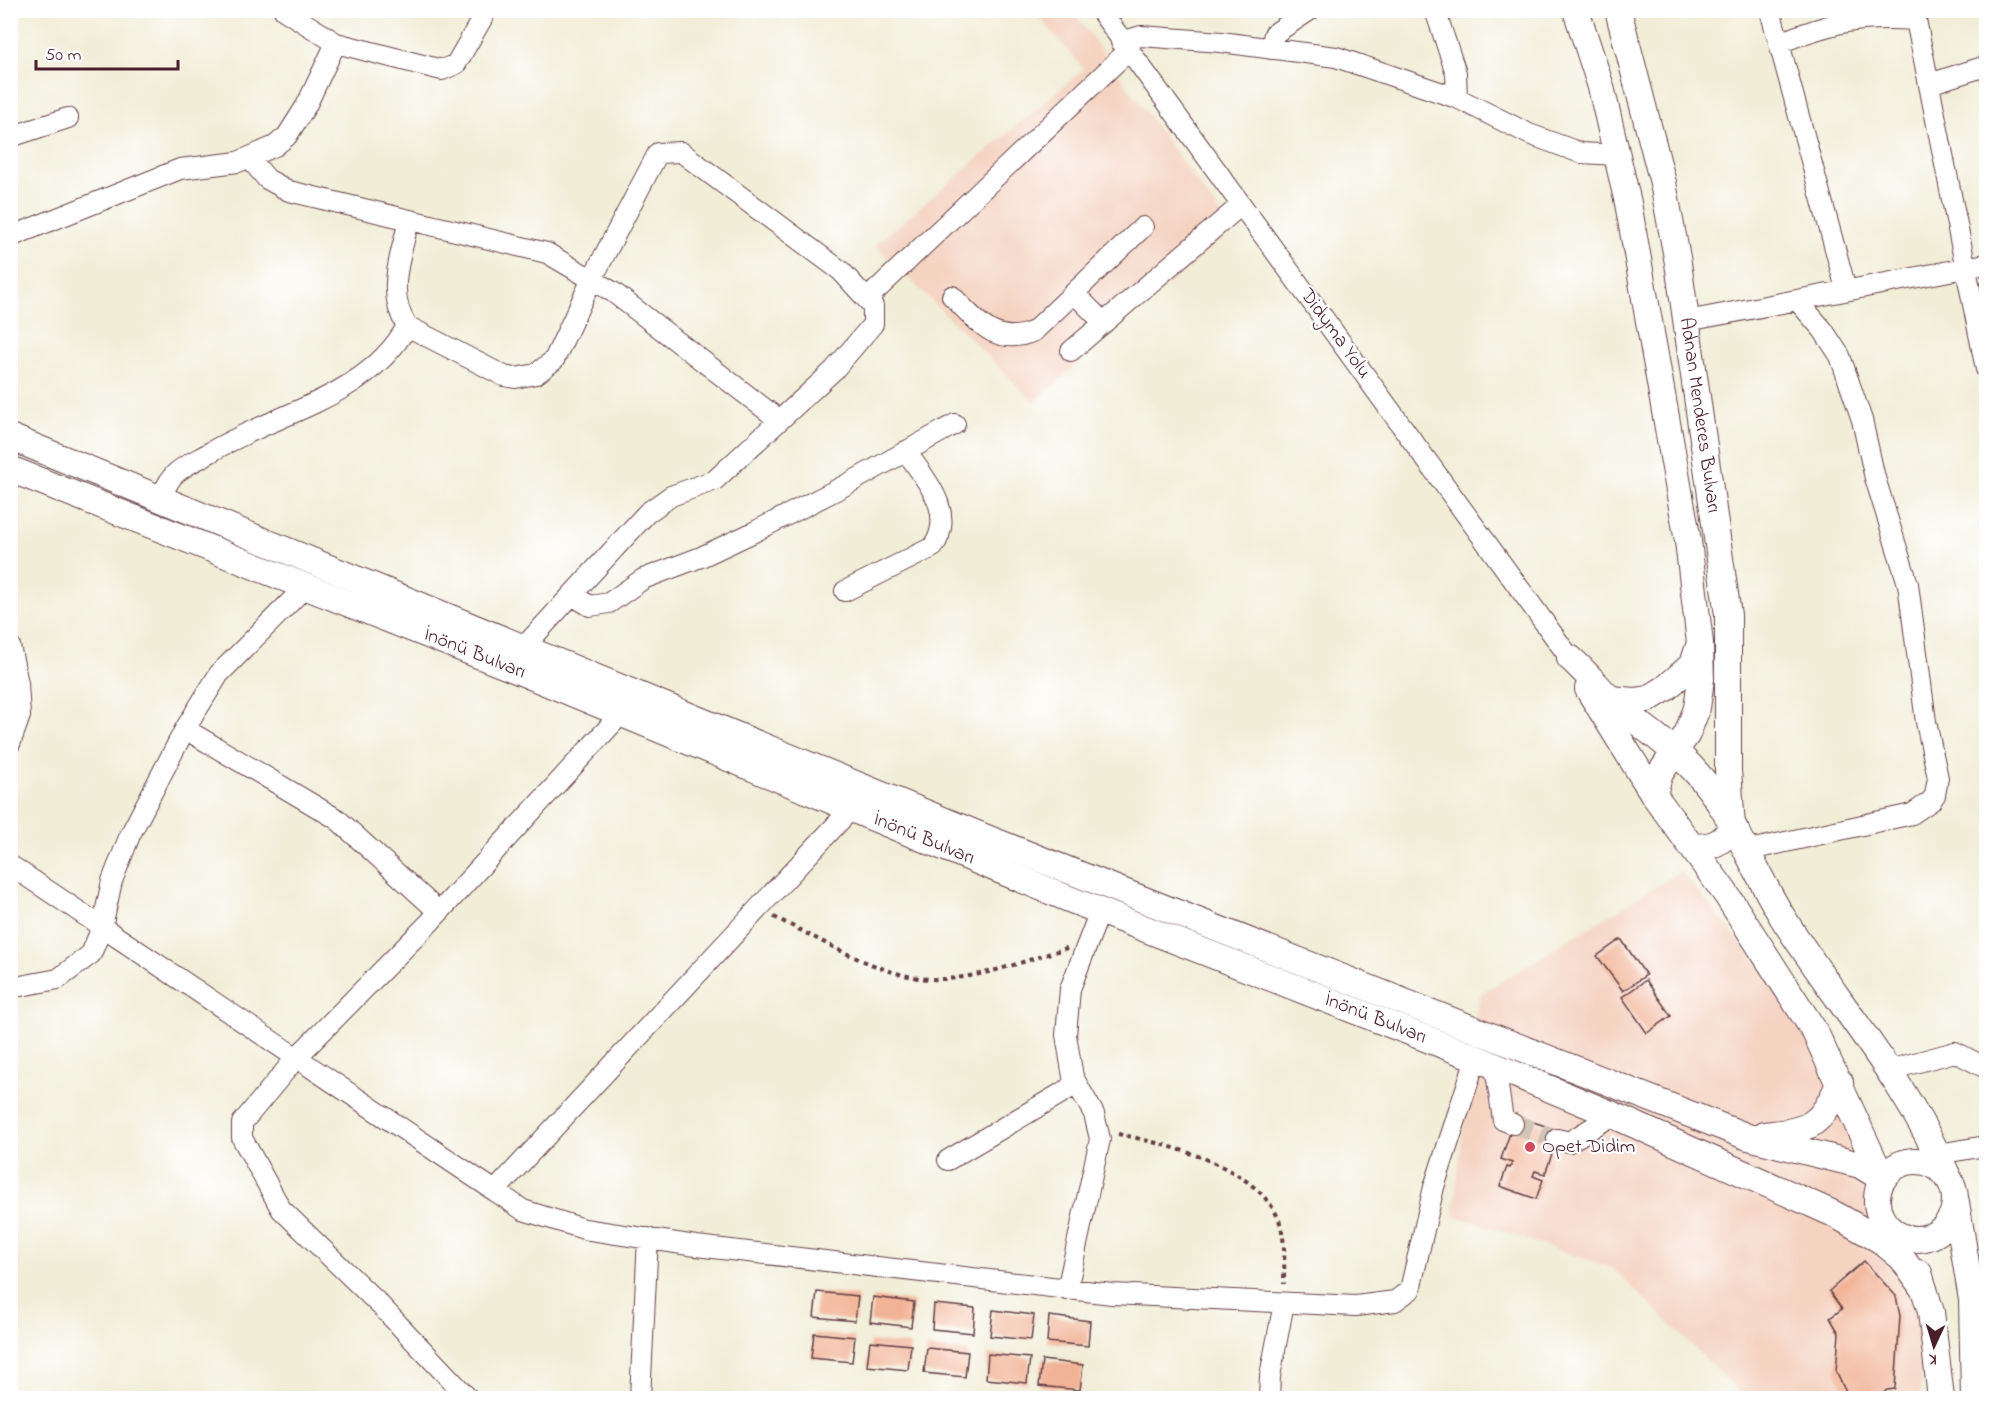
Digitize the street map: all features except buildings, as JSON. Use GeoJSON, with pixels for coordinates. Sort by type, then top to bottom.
{"type":"FeatureCollection","features":[{"type":"Feature","properties":{"kind":"main road","name":"Adnan Menderes Bulvarı"},"geometry":{"type":"LineString","coordinates":[[1576,10],[1601,87],[1628,203],[1688,541],[1700,643],[1701,679],[1697,708],[1687,734],[1659,775],[1654,795]]}},
{"type":"Feature","properties":{"kind":"main road","name":"Adnan Menderes Bulvarı"},"geometry":{"type":"LineString","coordinates":[[1618,10],[1663,183],[1687,321],[1728,615],[1728,770],[1732,827]]}},
{"type":"Feature","properties":{"kind":"main road","name":"İnönü Bulvarı"},"geometry":{"type":"LineString","coordinates":[[10,437],[1000,844],[1748,1137],[1860,1165],[1883,1179]]}},
{"type":"Feature","properties":{"kind":"main road","name":"İnönü Bulvarı"},"geometry":{"type":"LineString","coordinates":[[10,469],[306,586],[1100,911],[1486,1062],[1613,1115],[1834,1214]]}},
{"type":"Feature","properties":{"kind":"main road"},"geometry":{"type":"LineString","coordinates":[[1610,699],[1634,701],[1648,699],[1666,688],[1693,664],[1700,643]]}},
{"type":"Feature","properties":{"kind":"main road"},"geometry":{"type":"LineString","coordinates":[[1570,658],[1592,677],[1610,699],[1674,753],[1706,785],[1784,919],[1925,1127],[1947,1178],[1972,1300],[1974,1398]]}},
{"type":"Feature","properties":{"kind":"main road"},"geometry":{"type":"LineString","coordinates":[[1570,658],[1654,795],[1726,894],[1815,1032],[1883,1179]]}},
{"type":"Feature","properties":{"kind":"main road"},"geometry":{"type":"LineString","coordinates":[[1692,847],[1718,844],[1725,839],[1732,827]]}},
{"type":"Feature","properties":{"kind":"main road"},"geometry":{"type":"LineString","coordinates":[[1748,1137],[1795,1132],[1815,1123],[1828,1109],[1840,1082]]}},
{"type":"Feature","properties":{"kind":"main road"},"geometry":{"type":"LineString","coordinates":[[1915,1161],[1939,1168],[1947,1178],[1948,1222],[1940,1231],[1919,1239],[1908,1238],[1889,1229],[1883,1221],[1877,1200],[1883,1179],[1891,1170],[1915,1161]]}},
{"type":"Feature","properties":{"kind":"main road"},"geometry":{"type":"LineString","coordinates":[[1834,1214],[1883,1221]]}},
{"type":"Feature","properties":{"kind":"main road"},"geometry":{"type":"LineString","coordinates":[[1834,1214],[1880,1240],[1902,1258],[1924,1290]]}},
{"type":"Feature","properties":{"kind":"main road"},"geometry":{"type":"LineString","coordinates":[[1908,1238],[1934,1330],[1941,1398]]}},
{"type":"Feature","properties":{"kind":"street"},"geometry":{"type":"LineString","coordinates":[[284,10],[336,43],[446,70],[456,64],[487,10]]}},
{"type":"Feature","properties":{"kind":"street","name":"Didyma Yolu"},"geometry":{"type":"LineString","coordinates":[[1100,10],[1570,658]]}},
{"type":"Feature","properties":{"kind":"street"},"geometry":{"type":"LineString","coordinates":[[1272,49],[1274,34],[1310,10]]}},
{"type":"Feature","properties":{"kind":"street"},"geometry":{"type":"LineString","coordinates":[[1435,10],[1456,73],[1457,98]]}},
{"type":"Feature","properties":{"kind":"street"},"geometry":{"type":"LineString","coordinates":[[1770,10],[1846,289]]}},
{"type":"Feature","properties":{"kind":"street"},"geometry":{"type":"LineString","coordinates":[[1779,43],[1827,24],[1915,15],[1986,369]]}},
{"type":"Feature","properties":{"kind":"street"},"geometry":{"type":"LineString","coordinates":[[867,299],[1124,46],[1142,36],[1336,57],[1457,98],[1529,134],[1581,153],[1617,155]]}},
{"type":"Feature","properties":{"kind":"street"},"geometry":{"type":"LineString","coordinates":[[10,237],[180,169],[250,159],[275,146],[287,136],[306,106],[336,43]]}},
{"type":"Feature","properties":{"kind":"street"},"geometry":{"type":"LineString","coordinates":[[1929,84],[1986,66]]}},
{"type":"Feature","properties":{"kind":"street"},"geometry":{"type":"LineString","coordinates":[[10,137],[69,118]]}},
{"type":"Feature","properties":{"kind":"street"},"geometry":{"type":"LineString","coordinates":[[409,220],[394,284],[396,305],[407,326],[504,376],[525,377],[546,368],[554,360],[592,279],[658,153],[681,152],[841,271],[867,299],[875,312],[873,324],[834,370],[778,419],[715,480],[670,496],[647,513],[523,648]]}},
{"type":"Feature","properties":{"kind":"street"},"geometry":{"type":"LineString","coordinates":[[250,159],[267,178],[289,190],[547,254],[613,292],[778,419]]}},
{"type":"Feature","properties":{"kind":"street"},"geometry":{"type":"LineString","coordinates":[[1071,351],[1241,205]]}},
{"type":"Feature","properties":{"kind":"street"},"geometry":{"type":"LineString","coordinates":[[952,296],[989,332],[1013,338],[1034,331],[1143,227]]}},
{"type":"Feature","properties":{"kind":"street"},"geometry":{"type":"LineString","coordinates":[[1687,321],[1986,264]]}},
{"type":"Feature","properties":{"kind":"street"},"geometry":{"type":"LineString","coordinates":[[1074,293],[1104,323]]}},
{"type":"Feature","properties":{"kind":"street"},"geometry":{"type":"LineString","coordinates":[[1745,851],[1912,814],[1926,807],[1938,786],[1915,646],[1908,584],[1899,547],[1875,478],[1862,420],[1839,356],[1823,330],[1797,300]]}},
{"type":"Feature","properties":{"kind":"street"},"geometry":{"type":"LineString","coordinates":[[160,499],[174,474],[230,441],[323,400],[372,368],[398,343],[407,326]]}},
{"type":"Feature","properties":{"kind":"street"},"geometry":{"type":"LineString","coordinates":[[572,595],[590,606],[609,603],[643,579],[701,557],[754,532],[955,424]]}},
{"type":"Feature","properties":{"kind":"street"},"geometry":{"type":"LineString","coordinates":[[845,591],[933,547],[939,538],[942,528],[942,509],[906,451]]}},
{"type":"Feature","properties":{"kind":"street"},"geometry":{"type":"LineString","coordinates":[[10,988],[57,979],[92,954],[102,927],[112,881],[130,835],[185,729],[219,674],[306,586]]}},
{"type":"Feature","properties":{"kind":"street"},"geometry":{"type":"LineString","coordinates":[[10,646],[20,716],[10,744]]}},
{"type":"Feature","properties":{"kind":"street"},"geometry":{"type":"LineString","coordinates":[[468,1398],[380,1305],[281,1209],[245,1144],[241,1131],[246,1116],[296,1058],[439,912],[621,714]]}},
{"type":"Feature","properties":{"kind":"street"},"geometry":{"type":"LineString","coordinates":[[185,729],[337,819],[439,912]]}},
{"type":"Feature","properties":{"kind":"street"},"geometry":{"type":"LineString","coordinates":[[495,1191],[850,810]]}},
{"type":"Feature","properties":{"kind":"street"},"geometry":{"type":"LineString","coordinates":[[10,866],[523,1210],[584,1229],[648,1238],[1067,1290],[1356,1306],[1395,1301],[1410,1290],[1434,1187],[1486,1062]]}},
{"type":"Feature","properties":{"kind":"street"},"geometry":{"type":"LineString","coordinates":[[1067,1290],[1100,1139],[1094,1114],[1077,1084],[1066,1035],[1070,989],[1100,911]]}},
{"type":"Feature","properties":{"kind":"street"},"geometry":{"type":"LineString","coordinates":[[1888,1070],[1955,1052],[1986,1068]]}},
{"type":"Feature","properties":{"kind":"street"},"geometry":{"type":"LineString","coordinates":[[1486,1062],[1503,1120],[1513,1124]]}},
{"type":"Feature","properties":{"kind":"street"},"geometry":{"type":"LineString","coordinates":[[948,1160],[1077,1084]]}},
{"type":"Feature","properties":{"kind":"street"},"geometry":{"type":"LineString","coordinates":[[1557,1138],[1569,1142],[1613,1115]]}},
{"type":"Feature","properties":{"kind":"street"},"geometry":{"type":"LineString","coordinates":[[1947,1178],[1986,1146]]}},
{"type":"Feature","properties":{"kind":"street"},"geometry":{"type":"LineString","coordinates":[[640,1398],[648,1238]]}},
{"type":"Feature","properties":{"kind":"street"},"geometry":{"type":"LineString","coordinates":[[1269,1398],[1270,1376],[1284,1303]]}},
{"type":"Feature","properties":{"kind":"path"},"geometry":{"type":"LineString","coordinates":[[757,908],[872,966],[929,979],[978,975],[1088,942]]}},
{"type":"Feature","properties":{"kind":"path"},"geometry":{"type":"LineString","coordinates":[[1098,1132],[1147,1140],[1203,1158],[1244,1179],[1265,1196],[1282,1233],[1284,1303]]}},
{"type":"Feature","properties":{"kind":"shaded area"},"geometry":{"type":"Polygon","coordinates":[[[1033,10],[1073,11],[1232,230],[1034,402],[875,245],[1084,69],[1033,10]]]}},
{"type":"Feature","properties":{"kind":"shaded area"},"geometry":{"type":"Polygon","coordinates":[[[1681,871],[1815,1032],[1924,1290],[1921,1398],[1746,1398],[1612,1268],[1453,1215],[1479,995],[1681,871]]]}},
{"type":"Feature","properties":{"kind":"tunnel"},"geometry":{"type":"LineString","coordinates":[[1513,1124],[1557,1139]]}},
{"type":"Feature","properties":{"kind":"place","name":"Opet Didim"},"geometry":{"type":"Point","coordinates":[1530,1147]}}]}
